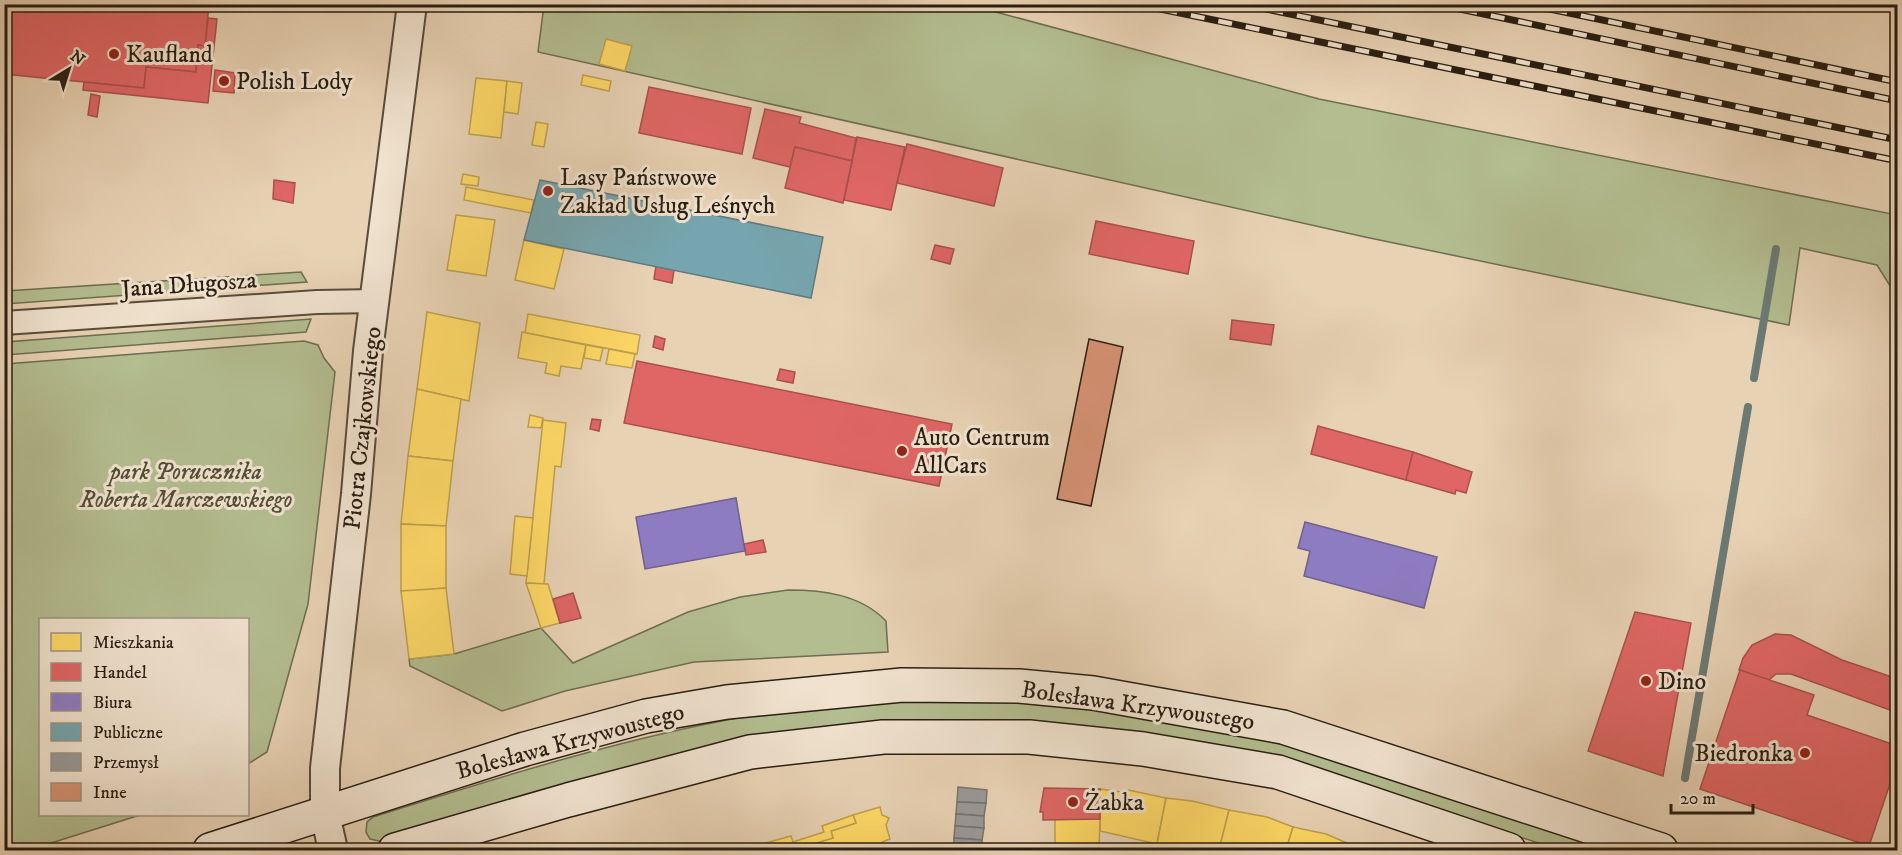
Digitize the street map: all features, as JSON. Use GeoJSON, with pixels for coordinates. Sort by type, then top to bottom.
{"type":"FeatureCollection","features":[{"type":"Feature","properties":{"kind":"main road","name":"Bolesława Krzywoustego"},"geometry":{"type":"LineString","coordinates":[[210,850],[525,749],[646,716],[728,702],[902,685],[1019,686],[1093,693],[1283,727],[1661,850]]}},
{"type":"Feature","properties":{"kind":"main road","name":"Bolesława Krzywoustego"},"geometry":{"type":"LineString","coordinates":[[395,850],[568,800],[750,752],[883,737],[1017,736],[1143,749],[1278,772],[1509,850]]}},
{"type":"Feature","properties":{"kind":"street","name":"Piotra Czajkowskiego"},"geometry":{"type":"LineString","coordinates":[[333,850],[325,814],[325,768],[356,494],[368,351],[412,4]]}},
{"type":"Feature","properties":{"kind":"street","name":"Jana Długosza"},"geometry":{"type":"LineString","coordinates":[[4,323],[317,302],[376,301]]}},
{"type":"Feature","properties":{"kind":"green space"},"geometry":{"type":"Polygon","coordinates":[[[544,5],[970,5],[1319,99],[1897,215],[1897,297],[1877,265],[1800,248],[1789,325],[1365,237],[538,52],[544,5]]]}},
{"type":"Feature","properties":{"kind":"green space"},"geometry":{"type":"Polygon","coordinates":[[[301,272],[307,282],[5,304],[5,291],[301,272]]]}},
{"type":"Feature","properties":{"kind":"green space"},"geometry":{"type":"Polygon","coordinates":[[[311,319],[306,332],[5,355],[5,342],[311,319]]]}},
{"type":"Feature","properties":{"kind":"green space","name":"park Porucznika Roberta Marczewskiego"},"geometry":{"type":"Polygon","coordinates":[[[304,341],[318,345],[324,358],[335,372],[308,604],[267,752],[249,763],[249,618],[39,618],[39,816],[137,816],[29,850],[5,850],[5,364],[304,341]]]}},
{"type":"Feature","properties":{"kind":"green space"},"geometry":{"type":"Polygon","coordinates":[[[788,590],[840,595],[853,599],[876,612],[886,621],[888,652],[694,662],[565,691],[502,711],[410,666],[409,659],[454,654],[541,628],[573,663],[688,612],[740,597],[788,590]]]}},
{"type":"Feature","properties":{"kind":"green space"},"geometry":{"type":"Polygon","coordinates":[[[992,701],[1083,707],[1277,743],[1373,771],[1607,850],[1559,850],[1433,808],[1165,737],[1103,728],[973,720],[864,724],[465,815],[379,841],[370,839],[366,832],[367,822],[373,817],[565,759],[711,723],[789,710],[847,705],[992,701]]]}},
{"type":"Feature","properties":{"kind":"building: Mieszkania"},"geometry":{"type":"Polygon","coordinates":[[[486,4],[523,4],[522,12],[486,4]]]}},
{"type":"Feature","properties":{"kind":"building: Mieszkania"},"geometry":{"type":"Polygon","coordinates":[[[606,39],[632,46],[625,71],[599,64],[606,39]]]}},
{"type":"Feature","properties":{"kind":"building: Mieszkania"},"geometry":{"type":"Polygon","coordinates":[[[583,75],[611,81],[609,91],[581,85],[583,75]]]}},
{"type":"Feature","properties":{"kind":"building: Mieszkania"},"geometry":{"type":"Polygon","coordinates":[[[476,78],[507,81],[501,138],[469,134],[476,78]]]}},
{"type":"Feature","properties":{"kind":"building: Mieszkania"},"geometry":{"type":"Polygon","coordinates":[[[507,81],[522,83],[518,114],[504,112],[507,81]]]}},
{"type":"Feature","properties":{"kind":"building: Mieszkania"},"geometry":{"type":"Polygon","coordinates":[[[536,122],[548,124],[544,147],[532,145],[536,122]]]}},
{"type":"Feature","properties":{"kind":"building: Mieszkania"},"geometry":{"type":"Polygon","coordinates":[[[463,174],[479,177],[478,186],[461,184],[463,174]]]}},
{"type":"Feature","properties":{"kind":"building: Mieszkania"},"geometry":{"type":"Polygon","coordinates":[[[466,187],[534,200],[531,213],[464,200],[466,187]]]}},
{"type":"Feature","properties":{"kind":"building: Mieszkania"},"geometry":{"type":"Polygon","coordinates":[[[456,215],[495,220],[486,276],[447,270],[456,215]]]}},
{"type":"Feature","properties":{"kind":"building: Mieszkania"},"geometry":{"type":"Polygon","coordinates":[[[524,240],[564,249],[554,289],[515,280],[524,240]]]}},
{"type":"Feature","properties":{"kind":"building: Mieszkania"},"geometry":{"type":"Polygon","coordinates":[[[427,312],[480,323],[469,401],[417,389],[427,312]]]}},
{"type":"Feature","properties":{"kind":"building: Mieszkania"},"geometry":{"type":"Polygon","coordinates":[[[528,314],[640,335],[637,354],[525,333],[528,314]]]}},
{"type":"Feature","properties":{"kind":"building: Mieszkania"},"geometry":{"type":"Polygon","coordinates":[[[522,332],[586,345],[581,369],[561,366],[559,376],[545,373],[547,363],[518,358],[522,332]]]}},
{"type":"Feature","properties":{"kind":"building: Mieszkania"},"geometry":{"type":"Polygon","coordinates":[[[586,345],[603,348],[600,361],[584,358],[586,345]]]}},
{"type":"Feature","properties":{"kind":"building: Mieszkania"},"geometry":{"type":"Polygon","coordinates":[[[609,349],[635,354],[632,368],[606,364],[609,349]]]}},
{"type":"Feature","properties":{"kind":"building: Mieszkania"},"geometry":{"type":"Polygon","coordinates":[[[417,389],[461,399],[453,461],[408,456],[417,389]]]}},
{"type":"Feature","properties":{"kind":"building: Mieszkania"},"geometry":{"type":"Polygon","coordinates":[[[530,415],[543,418],[541,428],[528,427],[530,415]]]}},
{"type":"Feature","properties":{"kind":"building: Mieszkania"},"geometry":{"type":"Polygon","coordinates":[[[543,420],[566,423],[561,467],[555,466],[544,584],[526,583],[543,420]]]}},
{"type":"Feature","properties":{"kind":"building: Mieszkania"},"geometry":{"type":"Polygon","coordinates":[[[408,456],[453,461],[446,526],[401,524],[408,456]]]}},
{"type":"Feature","properties":{"kind":"building: Mieszkania"},"geometry":{"type":"Polygon","coordinates":[[[515,516],[533,518],[527,576],[510,574],[515,516]]]}},
{"type":"Feature","properties":{"kind":"building: Mieszkania"},"geometry":{"type":"Polygon","coordinates":[[[401,524],[446,526],[446,588],[401,592],[401,524]]]}},
{"type":"Feature","properties":{"kind":"building: Mieszkania"},"geometry":{"type":"Polygon","coordinates":[[[526,583],[548,584],[560,623],[541,628],[526,583]]]}},
{"type":"Feature","properties":{"kind":"building: Mieszkania"},"geometry":{"type":"Polygon","coordinates":[[[446,588],[454,654],[409,659],[401,591],[446,588]]]}},
{"type":"Feature","properties":{"kind":"building: Mieszkania"},"geometry":{"type":"Polygon","coordinates":[[[1100,789],[1128,793],[1128,790],[1166,798],[1157,844],[1100,831],[1100,789]]]}},
{"type":"Feature","properties":{"kind":"building: Mieszkania"},"geometry":{"type":"Polygon","coordinates":[[[1166,798],[1192,801],[1229,810],[1219,850],[1157,844],[1166,798]]]}},
{"type":"Feature","properties":{"kind":"building: Mieszkania"},"geometry":{"type":"Polygon","coordinates":[[[880,807],[882,815],[889,818],[886,825],[890,839],[882,842],[885,850],[793,850],[833,838],[831,831],[856,823],[853,815],[880,807]]]}},
{"type":"Feature","properties":{"kind":"building: Mieszkania"},"geometry":{"type":"Polygon","coordinates":[[[1229,810],[1267,817],[1293,827],[1286,850],[1219,850],[1229,810]]]}},
{"type":"Feature","properties":{"kind":"building: Mieszkania"},"geometry":{"type":"Polygon","coordinates":[[[853,815],[856,823],[831,831],[833,838],[793,850],[788,850],[786,845],[770,850],[752,850],[751,847],[791,836],[793,842],[824,832],[822,826],[853,815]]]}},
{"type":"Feature","properties":{"kind":"building: Mieszkania"},"geometry":{"type":"Polygon","coordinates":[[[1055,819],[1100,819],[1099,850],[1055,850],[1055,819]]]}},
{"type":"Feature","properties":{"kind":"building: Mieszkania"},"geometry":{"type":"Polygon","coordinates":[[[1293,827],[1326,834],[1347,843],[1345,850],[1286,850],[1293,827]]]}},
{"type":"Feature","properties":{"kind":"building: Mieszkania"},"geometry":{"type":"Polygon","coordinates":[[[1347,843],[1369,850],[1345,850],[1347,843]]]}},
{"type":"Feature","properties":{"kind":"building: Handel"},"geometry":{"type":"Polygon","coordinates":[[[4,4],[209,4],[205,46],[198,45],[196,72],[146,67],[144,88],[4,74],[4,4]]]}},
{"type":"Feature","properties":{"kind":"building: Handel"},"geometry":{"type":"Polygon","coordinates":[[[208,18],[217,19],[208,103],[83,90],[84,82],[144,88],[146,67],[196,72],[198,45],[205,46],[208,18]]]}},
{"type":"Feature","properties":{"kind":"building: Handel"},"geometry":{"type":"Polygon","coordinates":[[[215,70],[235,73],[234,93],[213,91],[215,70]]]}},
{"type":"Feature","properties":{"kind":"building: Handel"},"geometry":{"type":"Polygon","coordinates":[[[264,79],[285,82],[284,90],[264,88],[264,79]]]}},
{"type":"Feature","properties":{"kind":"building: Handel"},"geometry":{"type":"Polygon","coordinates":[[[649,87],[751,108],[742,154],[639,133],[649,87]]]}},
{"type":"Feature","properties":{"kind":"building: Handel"},"geometry":{"type":"Polygon","coordinates":[[[91,94],[100,96],[97,117],[88,115],[91,94]]]}},
{"type":"Feature","properties":{"kind":"building: Handel"},"geometry":{"type":"Polygon","coordinates":[[[765,109],[801,117],[799,123],[856,138],[852,161],[795,147],[790,167],[753,158],[765,109]]]}},
{"type":"Feature","properties":{"kind":"building: Handel"},"geometry":{"type":"Polygon","coordinates":[[[857,137],[905,147],[891,210],[844,200],[857,137]]]}},
{"type":"Feature","properties":{"kind":"building: Handel"},"geometry":{"type":"Polygon","coordinates":[[[907,144],[1003,168],[994,206],[897,183],[907,144]]]}},
{"type":"Feature","properties":{"kind":"building: Handel"},"geometry":{"type":"Polygon","coordinates":[[[795,147],[852,161],[843,203],[785,188],[795,147]]]}},
{"type":"Feature","properties":{"kind":"building: Handel"},"geometry":{"type":"Polygon","coordinates":[[[274,180],[295,183],[293,203],[273,199],[274,180]]]}},
{"type":"Feature","properties":{"kind":"building: Handel"},"geometry":{"type":"Polygon","coordinates":[[[1096,221],[1194,241],[1188,274],[1089,254],[1096,221]]]}},
{"type":"Feature","properties":{"kind":"building: Handel"},"geometry":{"type":"Polygon","coordinates":[[[935,245],[954,249],[950,264],[931,259],[935,245]]]}},
{"type":"Feature","properties":{"kind":"building: Handel"},"geometry":{"type":"Polygon","coordinates":[[[656,266],[674,270],[672,283],[654,279],[656,266]]]}},
{"type":"Feature","properties":{"kind":"building: Handel"},"geometry":{"type":"Polygon","coordinates":[[[1232,320],[1274,325],[1271,345],[1230,339],[1232,320]]]}},
{"type":"Feature","properties":{"kind":"building: Handel"},"geometry":{"type":"Polygon","coordinates":[[[655,336],[665,339],[663,350],[653,347],[655,336]]]}},
{"type":"Feature","properties":{"kind":"building: Handel"},"geometry":{"type":"Polygon","coordinates":[[[637,361],[952,424],[939,486],[624,423],[637,361]]]}},
{"type":"Feature","properties":{"kind":"building: Handel"},"geometry":{"type":"Polygon","coordinates":[[[780,369],[795,372],[793,383],[777,380],[780,369]]]}},
{"type":"Feature","properties":{"kind":"building: Handel"},"geometry":{"type":"Polygon","coordinates":[[[592,419],[601,420],[599,431],[590,429],[592,419]]]}},
{"type":"Feature","properties":{"kind":"building: Handel"},"geometry":{"type":"Polygon","coordinates":[[[1318,426],[1413,452],[1406,480],[1311,454],[1318,426]]]}},
{"type":"Feature","properties":{"kind":"building: Handel"},"geometry":{"type":"Polygon","coordinates":[[[1413,452],[1472,472],[1466,493],[1456,490],[1455,494],[1406,480],[1413,452]]]}},
{"type":"Feature","properties":{"kind":"building: Handel"},"geometry":{"type":"Polygon","coordinates":[[[763,540],[766,552],[746,555],[744,544],[763,540]]]}},
{"type":"Feature","properties":{"kind":"building: Handel"},"geometry":{"type":"Polygon","coordinates":[[[573,593],[581,618],[560,623],[553,599],[573,593]]]}},
{"type":"Feature","properties":{"kind":"building: Handel","name":"Dino"},"geometry":{"type":"Polygon","coordinates":[[[1635,612],[1691,623],[1663,776],[1588,751],[1635,612]]]}},
{"type":"Feature","properties":{"kind":"building: Handel"},"geometry":{"type":"Polygon","coordinates":[[[1775,634],[1791,635],[1842,660],[1898,679],[1898,713],[1791,674],[1776,674],[1769,680],[1739,670],[1743,658],[1752,645],[1775,634]]]}},
{"type":"Feature","properties":{"kind":"building: Handel","name":"Biedronka"},"geometry":{"type":"Polygon","coordinates":[[[1740,670],[1814,695],[1807,715],[1898,746],[1898,760],[1869,846],[1700,789],[1740,670]]]}},
{"type":"Feature","properties":{"kind":"building: Handel"},"geometry":{"type":"Polygon","coordinates":[[[1044,788],[1100,789],[1100,819],[1043,820],[1043,812],[1040,812],[1044,788]]]}},
{"type":"Feature","properties":{"kind":"building: Biura"},"geometry":{"type":"Polygon","coordinates":[[[736,498],[745,551],[645,569],[636,517],[736,498]]]}},
{"type":"Feature","properties":{"kind":"building: Biura"},"geometry":{"type":"Polygon","coordinates":[[[1305,522],[1437,557],[1424,608],[1304,576],[1310,551],[1298,548],[1305,522]]]}},
{"type":"Feature","properties":{"kind":"building: Publiczne"},"geometry":{"type":"Polygon","coordinates":[[[540,180],[823,237],[811,298],[524,240],[540,180]]]}},
{"type":"Feature","properties":{"kind":"building: Przemysł"},"geometry":{"type":"Polygon","coordinates":[[[958,787],[987,790],[986,803],[957,802],[958,787]]]}},
{"type":"Feature","properties":{"kind":"building: Przemysł"},"geometry":{"type":"Polygon","coordinates":[[[957,802],[986,803],[984,816],[956,814],[957,802]]]}},
{"type":"Feature","properties":{"kind":"building: Przemysł"},"geometry":{"type":"Polygon","coordinates":[[[956,814],[984,816],[984,828],[955,826],[956,814]]]}},
{"type":"Feature","properties":{"kind":"building: Przemysł"},"geometry":{"type":"Polygon","coordinates":[[[955,826],[984,828],[982,840],[954,838],[955,826]]]}},
{"type":"Feature","properties":{"kind":"building: Przemysł"},"geometry":{"type":"Polygon","coordinates":[[[954,838],[982,840],[982,850],[954,850],[954,838]]]}},
{"type":"Feature","properties":{"kind":"building: Inne"},"geometry":{"type":"Polygon","coordinates":[[[1089,339],[1123,347],[1091,506],[1057,499],[1089,339]]]}},
{"type":"Feature","properties":{"kind":"waterway"},"geometry":{"type":"LineString","coordinates":[[1754,378],[1776,249]]}},
{"type":"Feature","properties":{"kind":"waterway"},"geometry":{"type":"LineString","coordinates":[[1685,778],[1748,407]]}},
{"type":"Feature","properties":{"kind":"railway"},"geometry":{"type":"LineString","coordinates":[[1136,4],[1898,161]]}},
{"type":"Feature","properties":{"kind":"railway"},"geometry":{"type":"LineString","coordinates":[[1242,4],[1898,140]]}},
{"type":"Feature","properties":{"kind":"railway"},"geometry":{"type":"LineString","coordinates":[[1436,4],[1898,101]]}},
{"type":"Feature","properties":{"kind":"railway"},"geometry":{"type":"LineString","coordinates":[[1526,4],[1898,82]]}},
{"type":"Feature","properties":{"kind":"place","name":"Kaufland"},"geometry":{"type":"Point","coordinates":[114,54]}},
{"type":"Feature","properties":{"kind":"place","name":"Polish Lody"},"geometry":{"type":"Point","coordinates":[224,81]}},
{"type":"Feature","properties":{"kind":"place","name":"Lasy Państwowe Zakład Usług Leśnych"},"geometry":{"type":"Point","coordinates":[548,191]}},
{"type":"Feature","properties":{"kind":"place","name":"Auto Centrum AllCars"},"geometry":{"type":"Point","coordinates":[902,451]}},
{"type":"Feature","properties":{"kind":"place","name":"Dino"},"geometry":{"type":"Point","coordinates":[1646,681]}},
{"type":"Feature","properties":{"kind":"place","name":"Biedronka"},"geometry":{"type":"Point","coordinates":[1805,753]}},
{"type":"Feature","properties":{"kind":"place","name":"Żabka"},"geometry":{"type":"Point","coordinates":[1073,802]}}]}
